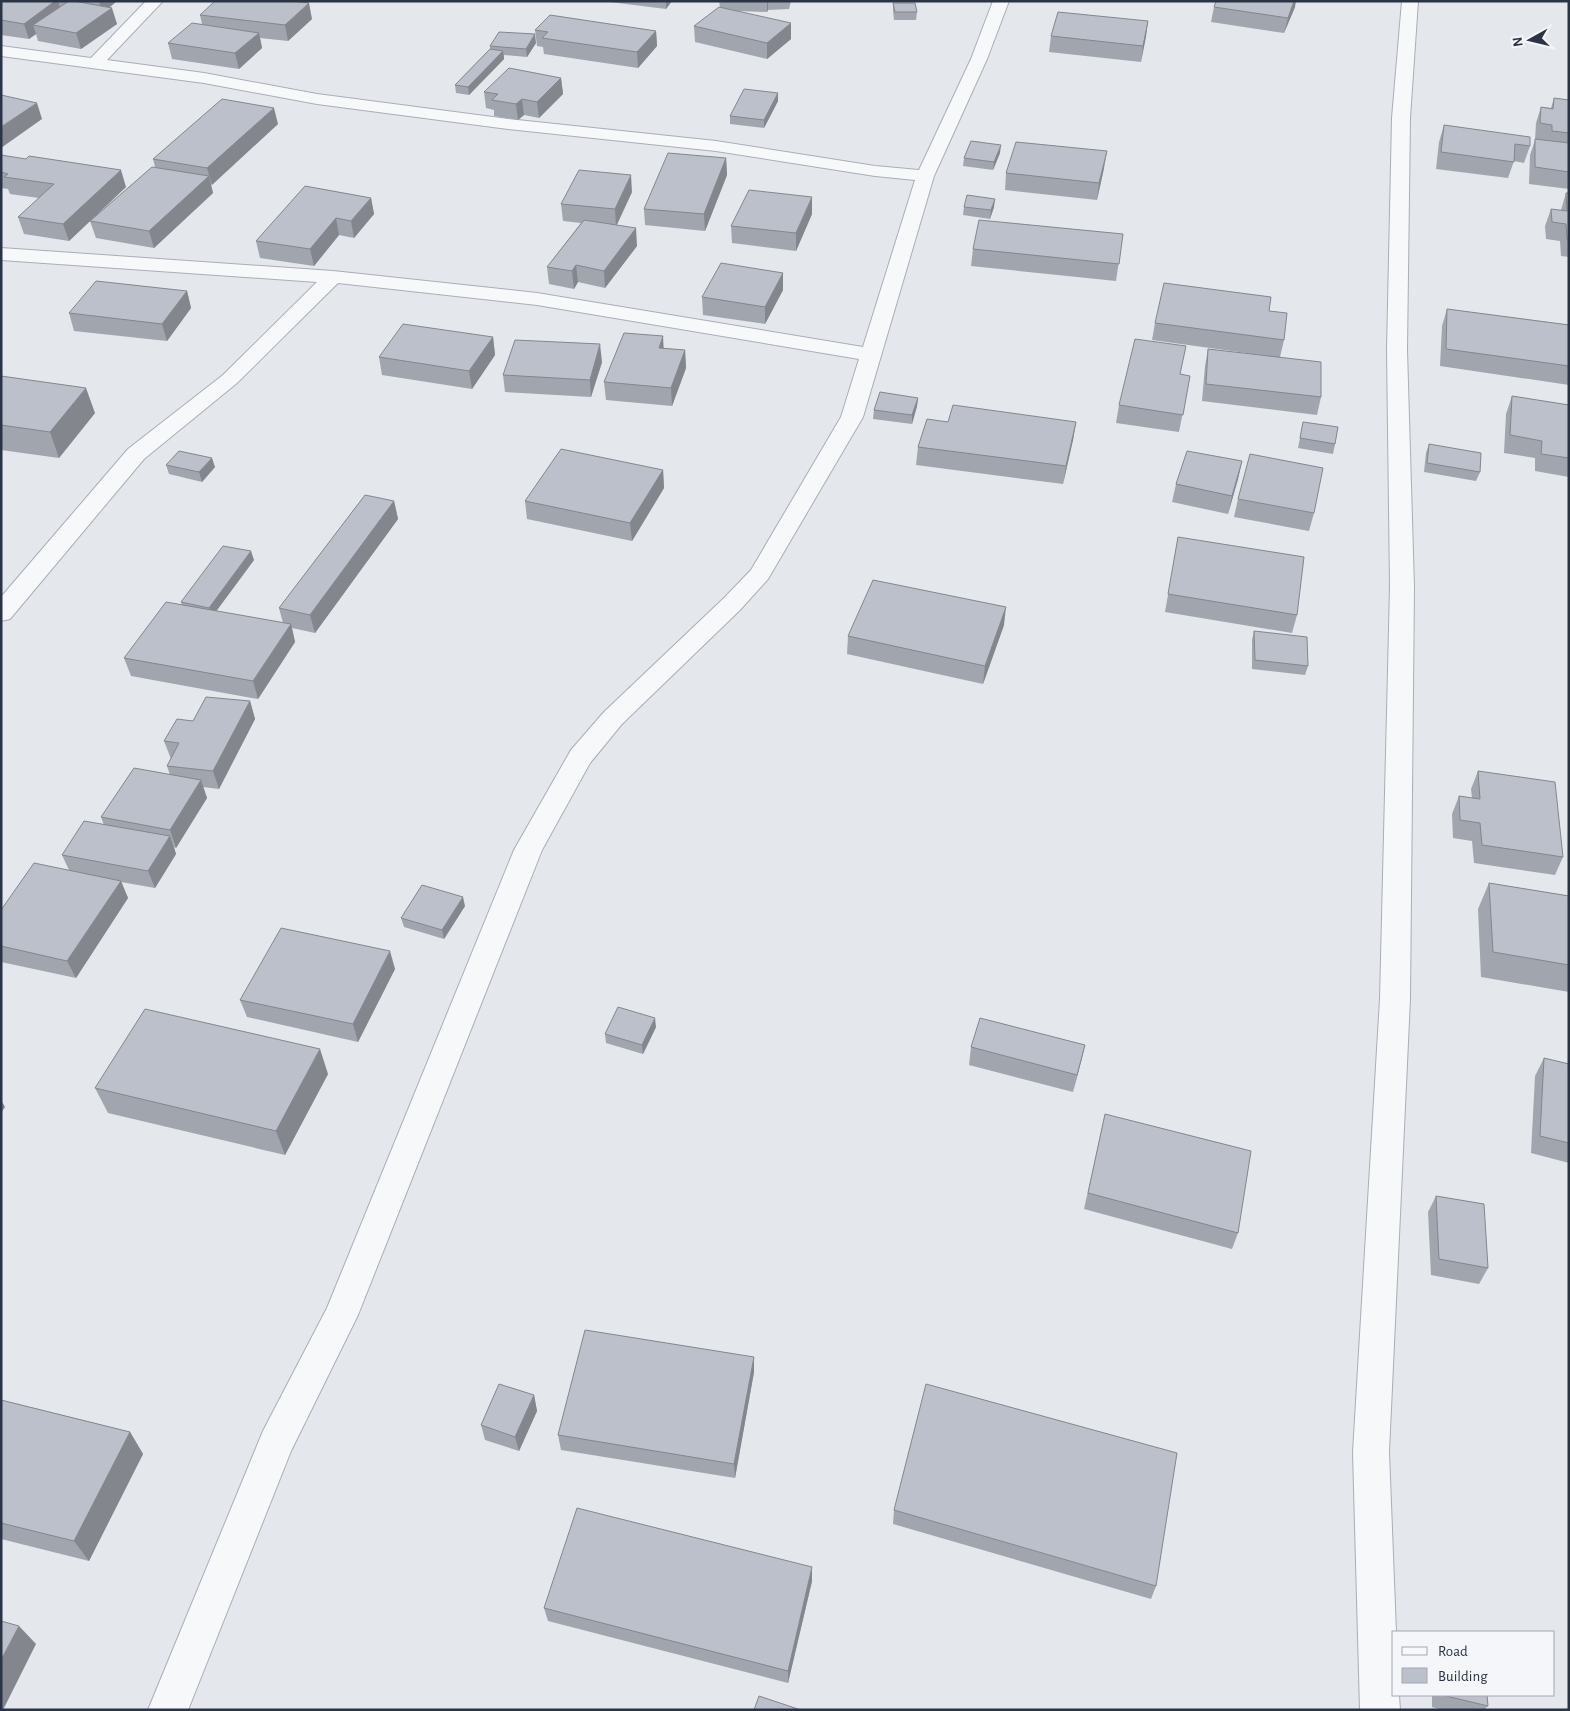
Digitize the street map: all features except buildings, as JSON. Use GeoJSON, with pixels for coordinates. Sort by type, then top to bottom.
{"type":"FeatureCollection","features":[{"type":"Feature","properties":{"kind":"street"},"geometry":{"type":"LineString","coordinates":[[94,64],[155,1]]}},
{"type":"Feature","properties":{"kind":"street"},"geometry":{"type":"LineString","coordinates":[[168,1710],[276,1443],[342,1315],[528,850],[580,757],[613,718],[732,604],[760,574],[852,416],[924,176],[979,59],[1001,1]]}},
{"type":"Feature","properties":{"kind":"street"},"geometry":{"type":"LineString","coordinates":[[1380,1710],[1372,1452],[1395,999],[1402,587],[1397,340],[1401,118],[1410,1]]}},
{"type":"Feature","properties":{"kind":"street"},"geometry":{"type":"LineString","coordinates":[[1,51],[204,78],[317,99],[508,124],[710,145],[875,171],[924,176]]}},
{"type":"Feature","properties":{"kind":"street"},"geometry":{"type":"LineString","coordinates":[[1,67],[25,67],[48,57]]}},
{"type":"Feature","properties":{"kind":"street"},"geometry":{"type":"LineString","coordinates":[[1,254],[333,277],[537,299],[871,355]]}},
{"type":"Feature","properties":{"kind":"street"},"geometry":{"type":"LineString","coordinates":[[1,613],[136,454],[230,379],[333,277]]}}]}
